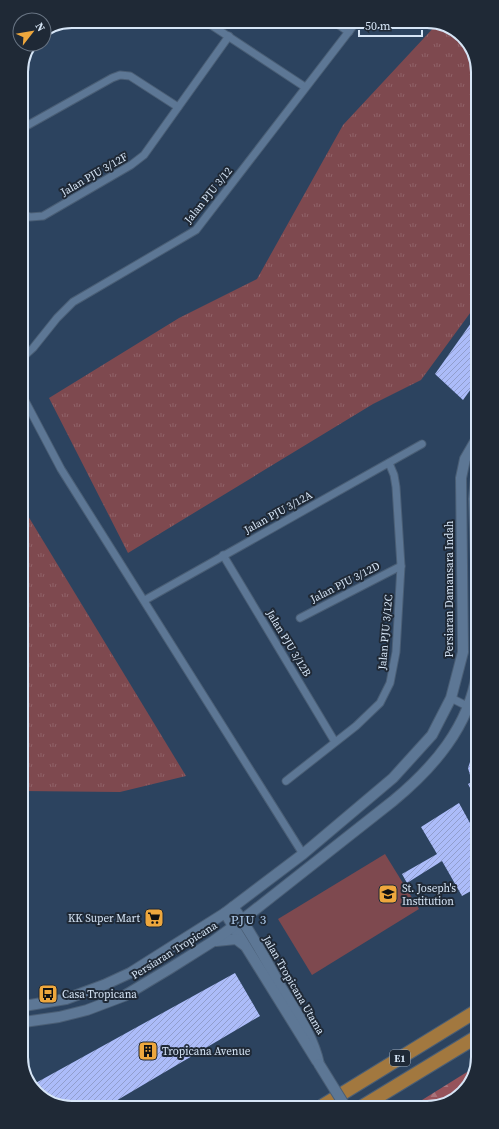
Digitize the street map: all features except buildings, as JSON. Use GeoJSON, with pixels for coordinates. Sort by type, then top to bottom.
{"type":"FeatureCollection","features":[{"type":"Feature","properties":{"kind":"highway","name":"E1"},"geometry":{"type":"LineString","coordinates":[[330,1101],[471,1014]]}},
{"type":"Feature","properties":{"kind":"highway","name":"E1"},"geometry":{"type":"LineString","coordinates":[[371,1101],[471,1040]]}},
{"type":"Feature","properties":{"kind":"main road","name":"Persiaran Damansara Indah"},"geometry":{"type":"LineString","coordinates":[[229,910],[303,854],[393,778],[432,735],[451,698],[463,652],[461,478],[465,459],[471,449]]}},
{"type":"Feature","properties":{"kind":"main road"},"geometry":{"type":"LineString","coordinates":[[229,910],[238,923],[414,783],[445,749],[471,712]]}},
{"type":"Feature","properties":{"kind":"main road","name":"Persiaran Tropicana"},"geometry":{"type":"LineString","coordinates":[[28,1005],[66,999],[104,986],[130,973],[229,910]]}},
{"type":"Feature","properties":{"kind":"main road","name":"Persiaran Tropicana"},"geometry":{"type":"LineString","coordinates":[[28,1021],[59,1017],[88,1010],[124,996],[212,942],[238,923]]}},
{"type":"Feature","properties":{"kind":"main road","name":"Jalan Tropicana Utama"},"geometry":{"type":"LineString","coordinates":[[238,923],[248,950],[309,1052],[319,1064],[342,1101]]}},
{"type":"Feature","properties":{"kind":"main road","name":"Jalan Tropicana Utama"},"geometry":{"type":"LineString","coordinates":[[238,923],[315,1048],[319,1064]]}},
{"type":"Feature","properties":{"kind":"main road"},"geometry":{"type":"LineString","coordinates":[[212,942],[230,938],[238,939],[248,950]]}},
{"type":"Feature","properties":{"kind":"street"},"geometry":{"type":"LineString","coordinates":[[216,28],[306,87]]}},
{"type":"Feature","properties":{"kind":"street"},"geometry":{"type":"LineString","coordinates":[[344,28],[349,32]]}},
{"type":"Feature","properties":{"kind":"street","name":"Jalan PJU 3/12"},"geometry":{"type":"LineString","coordinates":[[28,353],[57,318],[74,302],[196,230],[352,28]]}},
{"type":"Feature","properties":{"kind":"street","name":"Jalan PJU 3/12F"},"geometry":{"type":"LineString","coordinates":[[28,216],[30,217],[43,216],[138,161],[229,36]]}},
{"type":"Feature","properties":{"kind":"street"},"geometry":{"type":"LineString","coordinates":[[28,125],[120,75],[130,76],[178,107]]}},
{"type":"Feature","properties":{"kind":"street"},"geometry":{"type":"LineString","coordinates":[[28,406],[61,469],[303,854]]}},
{"type":"Feature","properties":{"kind":"street","name":"Jalan PJU 3/12A"},"geometry":{"type":"LineString","coordinates":[[144,600],[422,444]]}},
{"type":"Feature","properties":{"kind":"street","name":"Jalan PJU 3/12C"},"geometry":{"type":"LineString","coordinates":[[286,781],[356,726],[380,703],[390,683],[396,652],[401,566],[396,487],[394,475],[389,463]]}},
{"type":"Feature","properties":{"kind":"street","name":"Jalan PJU 3/12B"},"geometry":{"type":"LineString","coordinates":[[223,555],[335,742]]}},
{"type":"Feature","properties":{"kind":"street","name":"Jalan PJU 3/12D"},"geometry":{"type":"LineString","coordinates":[[300,618],[401,566]]}},
{"type":"Feature","properties":{"kind":"street"},"geometry":{"type":"LineString","coordinates":[[451,698],[471,708]]}},
{"type":"Feature","properties":{"kind":"green space"},"geometry":{"type":"Polygon","coordinates":[[[433,29],[444,31],[454,37],[462,45],[469,58],[471,72],[471,312],[421,380],[373,404],[128,553],[49,398],[179,318],[257,279],[343,125],[433,29]]]}},
{"type":"Feature","properties":{"kind":"green space"},"geometry":{"type":"Polygon","coordinates":[[[28,516],[186,776],[120,792],[28,791],[28,516]]]}},
{"type":"Feature","properties":{"kind":"green space"},"geometry":{"type":"Polygon","coordinates":[[[385,854],[419,909],[312,975],[278,919],[385,854]]]}},
{"type":"Feature","properties":{"kind":"green space"},"geometry":{"type":"Polygon","coordinates":[[[468,1072],[464,1081],[454,1092],[441,1099],[420,1101],[468,1072]]]}},
{"type":"Feature","properties":{"kind":"place","name":"St. Joseph's Institution"},"geometry":{"type":"Point","coordinates":[388,894]}},
{"type":"Feature","properties":{"kind":"place","name":"KK Super Mart"},"geometry":{"type":"Point","coordinates":[154,918]}},
{"type":"Feature","properties":{"kind":"place","name":"Casa Tropicana"},"geometry":{"type":"Point","coordinates":[48,994]}},
{"type":"Feature","properties":{"kind":"place","name":"Tropicana Avenue"},"geometry":{"type":"Point","coordinates":[148,1051]}},
{"type":"Feature","properties":{"kind":"district","name":"PJU 3"},"geometry":{"type":"Point","coordinates":[249,919]}}]}
